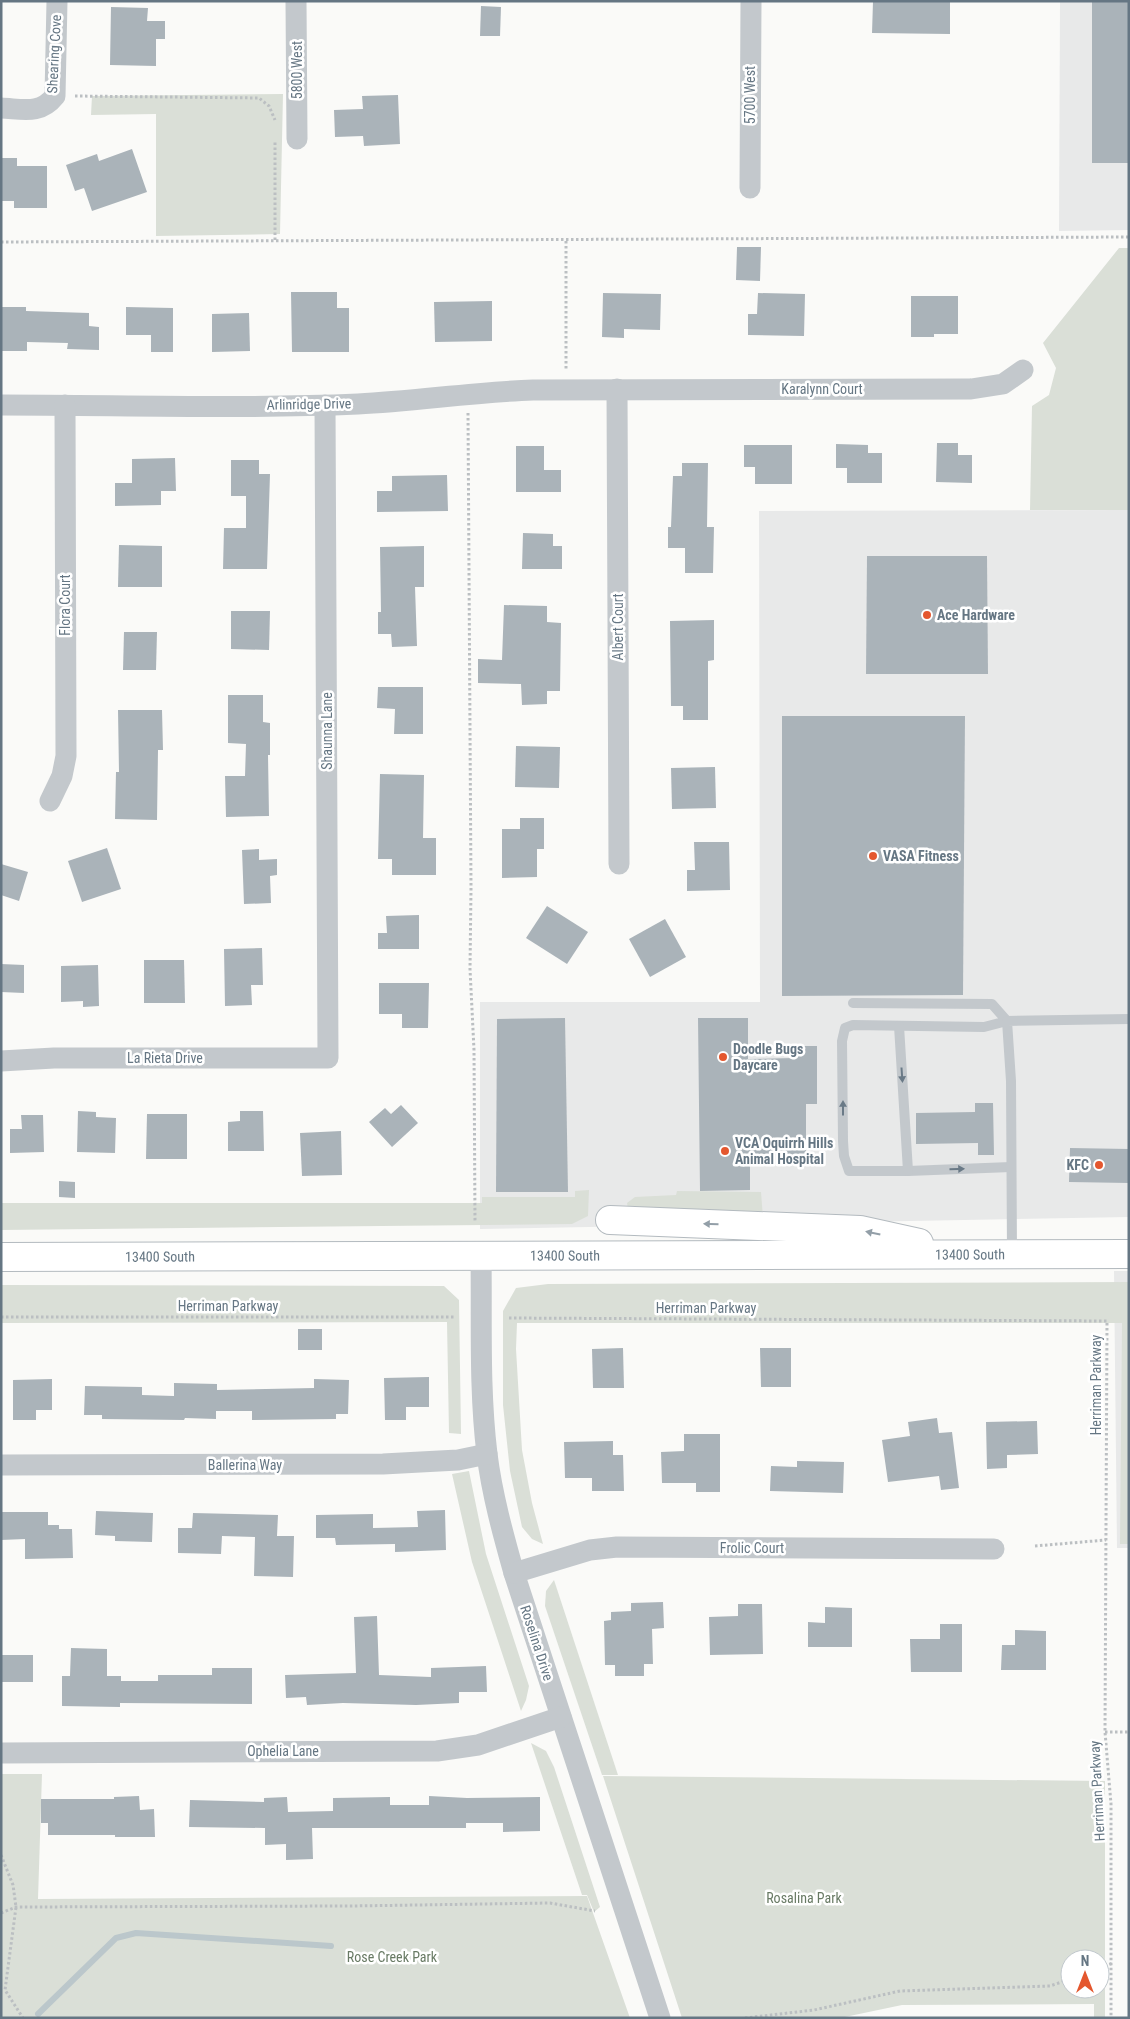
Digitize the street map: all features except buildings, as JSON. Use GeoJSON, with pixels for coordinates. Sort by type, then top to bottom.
{"type":"FeatureCollection","features":[{"type":"Feature","properties":{"kind":"main road"},"geometry":{"type":"LineString","coordinates":[[610,1220],[860,1230],[972,1254]]}},
{"type":"Feature","properties":{"kind":"main road","name":"13400 South"},"geometry":{"type":"LineString","coordinates":[[1,1257],[1129,1254]]}},
{"type":"Feature","properties":{"kind":"street","name":"Shearing Cove"},"geometry":{"type":"LineString","coordinates":[[51,101],[57,1]]}},
{"type":"Feature","properties":{"kind":"street","name":"5800 West"},"geometry":{"type":"LineString","coordinates":[[296,1],[297,139]]}},
{"type":"Feature","properties":{"kind":"street","name":"5700 West"},"geometry":{"type":"LineString","coordinates":[[750,188],[751,1]]}},
{"type":"Feature","properties":{"kind":"street"},"geometry":{"type":"LineString","coordinates":[[1,108],[36,109],[51,101]]}},
{"type":"Feature","properties":{"kind":"street","name":"Karalynn Court"},"geometry":{"type":"LineString","coordinates":[[616,390],[971,389],[1003,384],[1024,370]]}},
{"type":"Feature","properties":{"kind":"street","name":"Arlinridge Drive"},"geometry":{"type":"LineString","coordinates":[[1,405],[325,405],[393,402],[499,391],[616,390]]}},
{"type":"Feature","properties":{"kind":"street","name":"Albert Court"},"geometry":{"type":"LineString","coordinates":[[616,390],[619,864]]}},
{"type":"Feature","properties":{"kind":"street","name":"Flora Court"},"geometry":{"type":"LineString","coordinates":[[50,800],[62,776],[66,756],[64,405]]}},
{"type":"Feature","properties":{"kind":"street","name":"Shaunna Lane"},"geometry":{"type":"LineString","coordinates":[[325,405],[328,1058]]}},
{"type":"Feature","properties":{"kind":"street","name":"La Rieta Drive"},"geometry":{"type":"LineString","coordinates":[[1,1061],[54,1058],[328,1058]]}},
{"type":"Feature","properties":{"kind":"street","name":"Roselina Drive"},"geometry":{"type":"LineString","coordinates":[[481,1256],[482,1385],[487,1454],[499,1515],[514,1573],[560,1717],[660,2018]]}},
{"type":"Feature","properties":{"kind":"street","name":"Ballerina Way"},"geometry":{"type":"LineString","coordinates":[[1,1465],[383,1464],[458,1460],[487,1454]]}},
{"type":"Feature","properties":{"kind":"street","name":"Frolic Court"},"geometry":{"type":"LineString","coordinates":[[514,1573],[590,1550],[617,1547],[994,1549]]}},
{"type":"Feature","properties":{"kind":"street","name":"Ophelia Lane"},"geometry":{"type":"LineString","coordinates":[[1,1753],[437,1751],[478,1745],[560,1717]]}},
{"type":"Feature","properties":{"kind":"lane"},"geometry":{"type":"LineString","coordinates":[[852,1003],[992,1004],[1007,1021],[1011,1081],[1012,1254]]}},
{"type":"Feature","properties":{"kind":"lane"},"geometry":{"type":"LineString","coordinates":[[1011,1167],[849,1171],[844,1156],[842,1041],[845,1028],[852,1025],[984,1027],[1007,1021],[1129,1019]]}},
{"type":"Feature","properties":{"kind":"lane"},"geometry":{"type":"LineString","coordinates":[[899,1026],[908,1171]]}},
{"type":"Feature","properties":{"kind":"path"},"geometry":{"type":"LineString","coordinates":[[51,101],[259,98],[268,106],[275,120],[275,129]]}},
{"type":"Feature","properties":{"kind":"path"},"geometry":{"type":"LineString","coordinates":[[275,138],[275,240]]}},
{"type":"Feature","properties":{"kind":"path"},"geometry":{"type":"LineString","coordinates":[[1,242],[275,240],[566,241],[1129,237]]}},
{"type":"Feature","properties":{"kind":"path"},"geometry":{"type":"LineString","coordinates":[[566,241],[566,375]]}},
{"type":"Feature","properties":{"kind":"path"},"geometry":{"type":"LineString","coordinates":[[468,412],[470,968],[474,1050],[474,1221]]}},
{"type":"Feature","properties":{"kind":"path","name":"Herriman Parkway"},"geometry":{"type":"LineString","coordinates":[[1,1317],[454,1317]]}},
{"type":"Feature","properties":{"kind":"path","name":"Herriman Parkway"},"geometry":{"type":"LineString","coordinates":[[508,1318],[1107,1321],[1105,1732],[1111,1804],[1111,2018]]}},
{"type":"Feature","properties":{"kind":"path"},"geometry":{"type":"LineString","coordinates":[[1035,1546],[1106,1540]]}},
{"type":"Feature","properties":{"kind":"path"},"geometry":{"type":"LineString","coordinates":[[1105,1732],[1129,1732]]}},
{"type":"Feature","properties":{"kind":"path"},"geometry":{"type":"LineString","coordinates":[[1,1855],[13,1885],[16,1907],[5,1990],[23,2018]]}},
{"type":"Feature","properties":{"kind":"path"},"geometry":{"type":"LineString","coordinates":[[1,1913],[16,1907],[351,1906],[550,1903],[595,1911]]}},
{"type":"Feature","properties":{"kind":"path"},"geometry":{"type":"LineString","coordinates":[[745,2018],[814,2010],[900,1991],[1050,1986],[1060,1982]]}},
{"type":"Feature","properties":{"kind":"shaded area"},"geometry":{"type":"Polygon","coordinates":[[[1060,1],[1129,1],[1129,230],[1059,231],[1060,1]]]}},
{"type":"Feature","properties":{"kind":"shaded area"},"geometry":{"type":"Polygon","coordinates":[[[1129,510],[1129,1217],[480,1229],[480,1002],[760,1002],[759,511],[1129,510]]]}},
{"type":"Feature","properties":{"kind":"shaded area"},"geometry":{"type":"Polygon","coordinates":[[[1114,1271],[1129,1271],[1129,1548],[1117,1548],[1114,1271]]]}},
{"type":"Feature","properties":{"kind":"green space"},"geometry":{"type":"Polygon","coordinates":[[[283,94],[280,234],[156,236],[156,114],[91,115],[92,96],[283,94]]]}},
{"type":"Feature","properties":{"kind":"green space"},"geometry":{"type":"Polygon","coordinates":[[[1119,248],[1129,248],[1129,510],[1030,510],[1032,406],[1049,395],[1056,368],[1043,343],[1119,248]]]}},
{"type":"Feature","properties":{"kind":"green space"},"geometry":{"type":"Polygon","coordinates":[[[589,1190],[588,1216],[572,1224],[1,1230],[1,1203],[482,1203],[482,1197],[575,1197],[575,1191],[589,1190]]]}},
{"type":"Feature","properties":{"kind":"green space"},"geometry":{"type":"Polygon","coordinates":[[[677,1191],[761,1192],[763,1218],[629,1215],[627,1203],[635,1197],[676,1195],[677,1191]]]}},
{"type":"Feature","properties":{"kind":"green space"},"geometry":{"type":"Polygon","coordinates":[[[1129,1282],[1129,1544],[1120,1544],[1122,1323],[517,1323],[516,1349],[522,1450],[532,1503],[543,1544],[532,1539],[522,1527],[510,1471],[503,1405],[503,1311],[516,1288],[548,1284],[1129,1282]]]}},
{"type":"Feature","properties":{"kind":"green space"},"geometry":{"type":"Polygon","coordinates":[[[1,1285],[444,1286],[459,1300],[461,1434],[449,1433],[447,1322],[1,1323],[1,1285]]]}},
{"type":"Feature","properties":{"kind":"green space"},"geometry":{"type":"Polygon","coordinates":[[[469,1471],[486,1554],[529,1686],[521,1711],[472,1562],[452,1474],[469,1471]]]}},
{"type":"Feature","properties":{"kind":"green space"},"geometry":{"type":"Polygon","coordinates":[[[554,1580],[618,1775],[602,1775],[545,1606],[546,1591],[554,1580]]]}},
{"type":"Feature","properties":{"kind":"green space"},"geometry":{"type":"Polygon","coordinates":[[[531,1743],[546,1751],[554,1767],[600,1907],[594,1912],[587,1895],[582,1895],[531,1743]]]}},
{"type":"Feature","properties":{"kind":"green space","name":"Rose Creek Park"},"geometry":{"type":"Polygon","coordinates":[[[1,1774],[42,1774],[38,1899],[587,1896],[630,2018],[1,2018],[1,1774]]]}},
{"type":"Feature","properties":{"kind":"green space","name":"Rosalina Park"},"geometry":{"type":"Polygon","coordinates":[[[603,1776],[1105,1781],[1105,1949],[1060,1949],[1060,1999],[1105,1999],[1105,2018],[1094,2018],[1094,2004],[902,2005],[840,2018],[682,2018],[603,1776]]]}},
{"type":"Feature","properties":{"kind":"waterway"},"geometry":{"type":"LineString","coordinates":[[38,2014],[116,1938],[136,1933],[331,1946]]}},
{"type":"Feature","properties":{"kind":"place","name":"Ace Hardware"},"geometry":{"type":"Point","coordinates":[927,615]}},
{"type":"Feature","properties":{"kind":"place","name":"VASA Fitness"},"geometry":{"type":"Point","coordinates":[873,856]}},
{"type":"Feature","properties":{"kind":"place","name":"Doodle Bugs Daycare"},"geometry":{"type":"Point","coordinates":[723,1057]}},
{"type":"Feature","properties":{"kind":"place","name":"VCA Oquirrh Hills Animal Hospital"},"geometry":{"type":"Point","coordinates":[725,1151]}},
{"type":"Feature","properties":{"kind":"place","name":"KFC"},"geometry":{"type":"Point","coordinates":[1099,1165]}}]}
